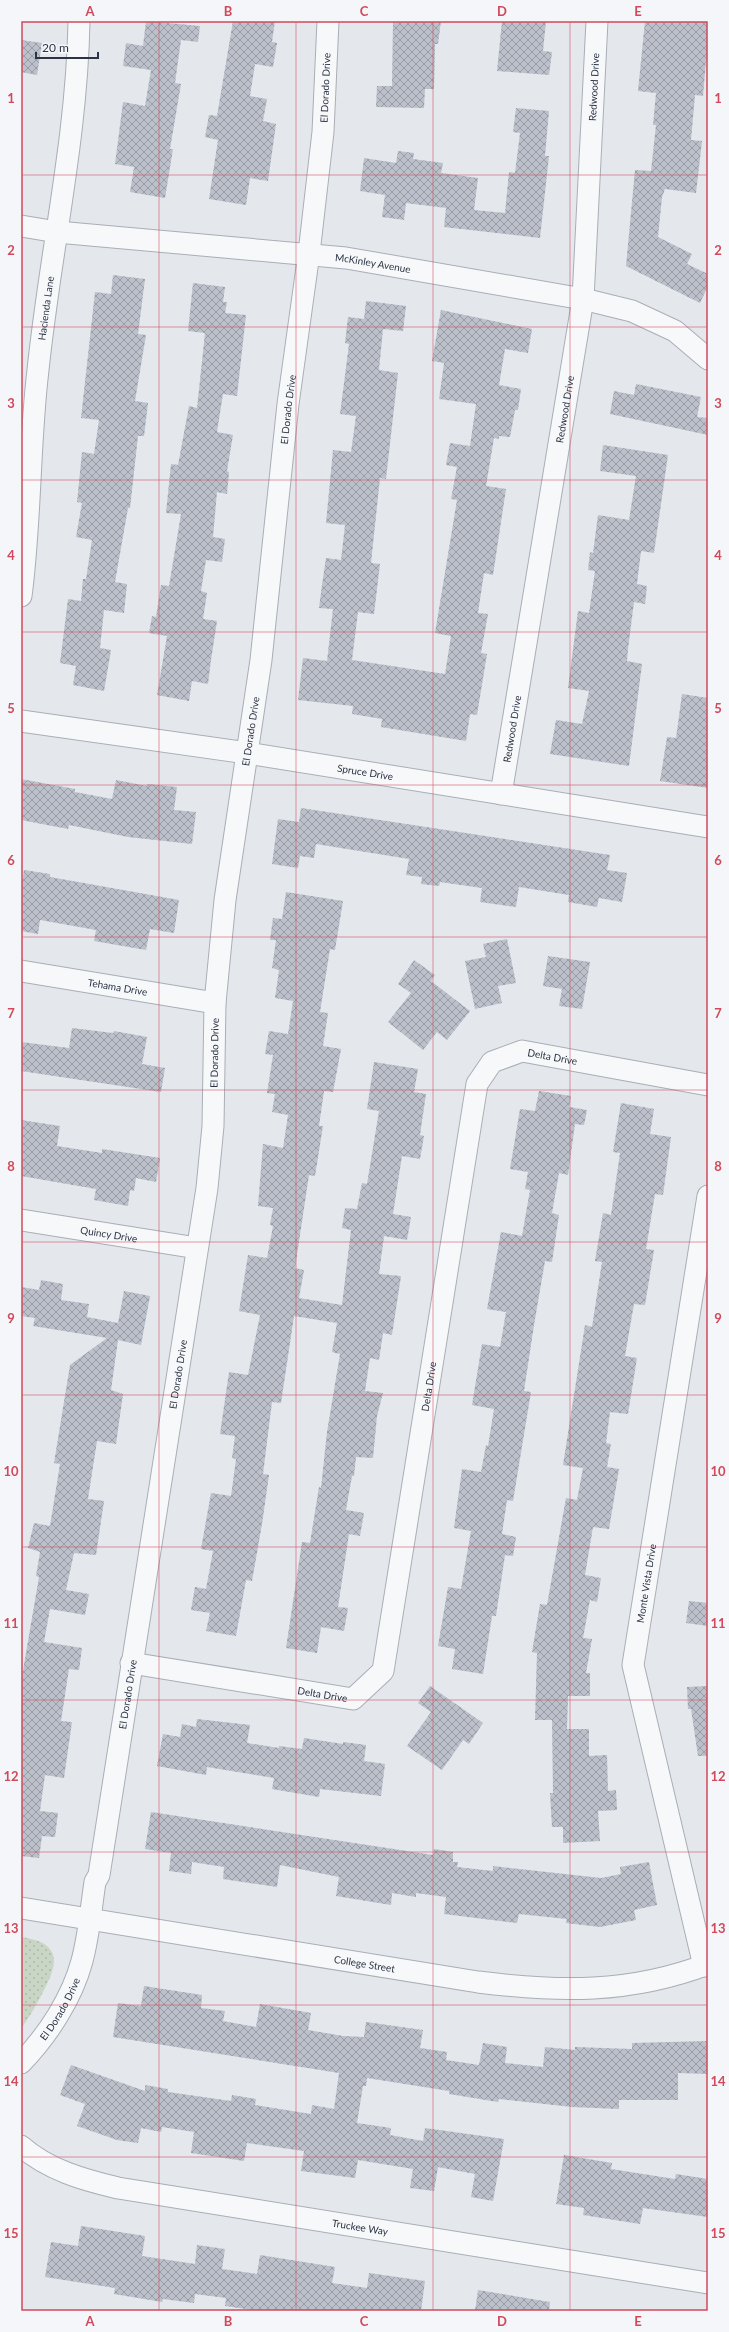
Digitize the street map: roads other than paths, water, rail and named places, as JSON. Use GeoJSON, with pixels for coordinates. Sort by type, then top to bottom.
{"type":"FeatureCollection","features":[{"type":"Feature","properties":{"kind":"street","name":"Hacienda Lane"},"geometry":{"type":"LineString","coordinates":[[21,596],[27,548],[26,476],[38,370],[73,130],[79,61],[79,21]]}},
{"type":"Feature","properties":{"kind":"street","name":"El Dorado Drive"},"geometry":{"type":"LineString","coordinates":[[21,2063],[45,2032],[67,1999],[82,1961],[95,1882],[99,1875],[131,1663],[207,1188],[213,1126],[215,1003],[225,900],[261,660],[288,404],[309,253],[322,132],[328,21]]}},
{"type":"Feature","properties":{"kind":"street","name":"Redwood Drive"},"geometry":{"type":"LineString","coordinates":[[502,794],[583,299],[597,21]]}},
{"type":"Feature","properties":{"kind":"street","name":"McKinley Avenue"},"geometry":{"type":"LineString","coordinates":[[21,226],[58,232],[309,253],[583,299],[632,311],[675,331],[708,359]]}},
{"type":"Feature","properties":{"kind":"street","name":"Spruce Drive"},"geometry":{"type":"LineString","coordinates":[[21,720],[247,753],[708,827]]}},
{"type":"Feature","properties":{"kind":"street","name":"Tehama Drive"},"geometry":{"type":"LineString","coordinates":[[21,971],[215,1003]]}},
{"type":"Feature","properties":{"kind":"street","name":"Delta Drive"},"geometry":{"type":"LineString","coordinates":[[131,1663],[354,1699],[383,1671],[477,1084],[492,1062],[522,1051],[708,1085]]}},
{"type":"Feature","properties":{"kind":"street","name":"Monte Vista Drive"},"geometry":{"type":"LineString","coordinates":[[706,1965],[633,1664],[708,1196]]}},
{"type":"Feature","properties":{"kind":"street","name":"Quincy Drive"},"geometry":{"type":"LineString","coordinates":[[21,1220],[197,1248]]}},
{"type":"Feature","properties":{"kind":"street","name":"College Street"},"geometry":{"type":"LineString","coordinates":[[21,1908],[478,1982],[529,1988],[574,1990],[615,1987],[656,1979],[706,1965]]}},
{"type":"Feature","properties":{"kind":"street","name":"Truckee Way"},"geometry":{"type":"LineString","coordinates":[[21,2146],[29,2153],[70,2175],[118,2188],[708,2282]]}}]}
